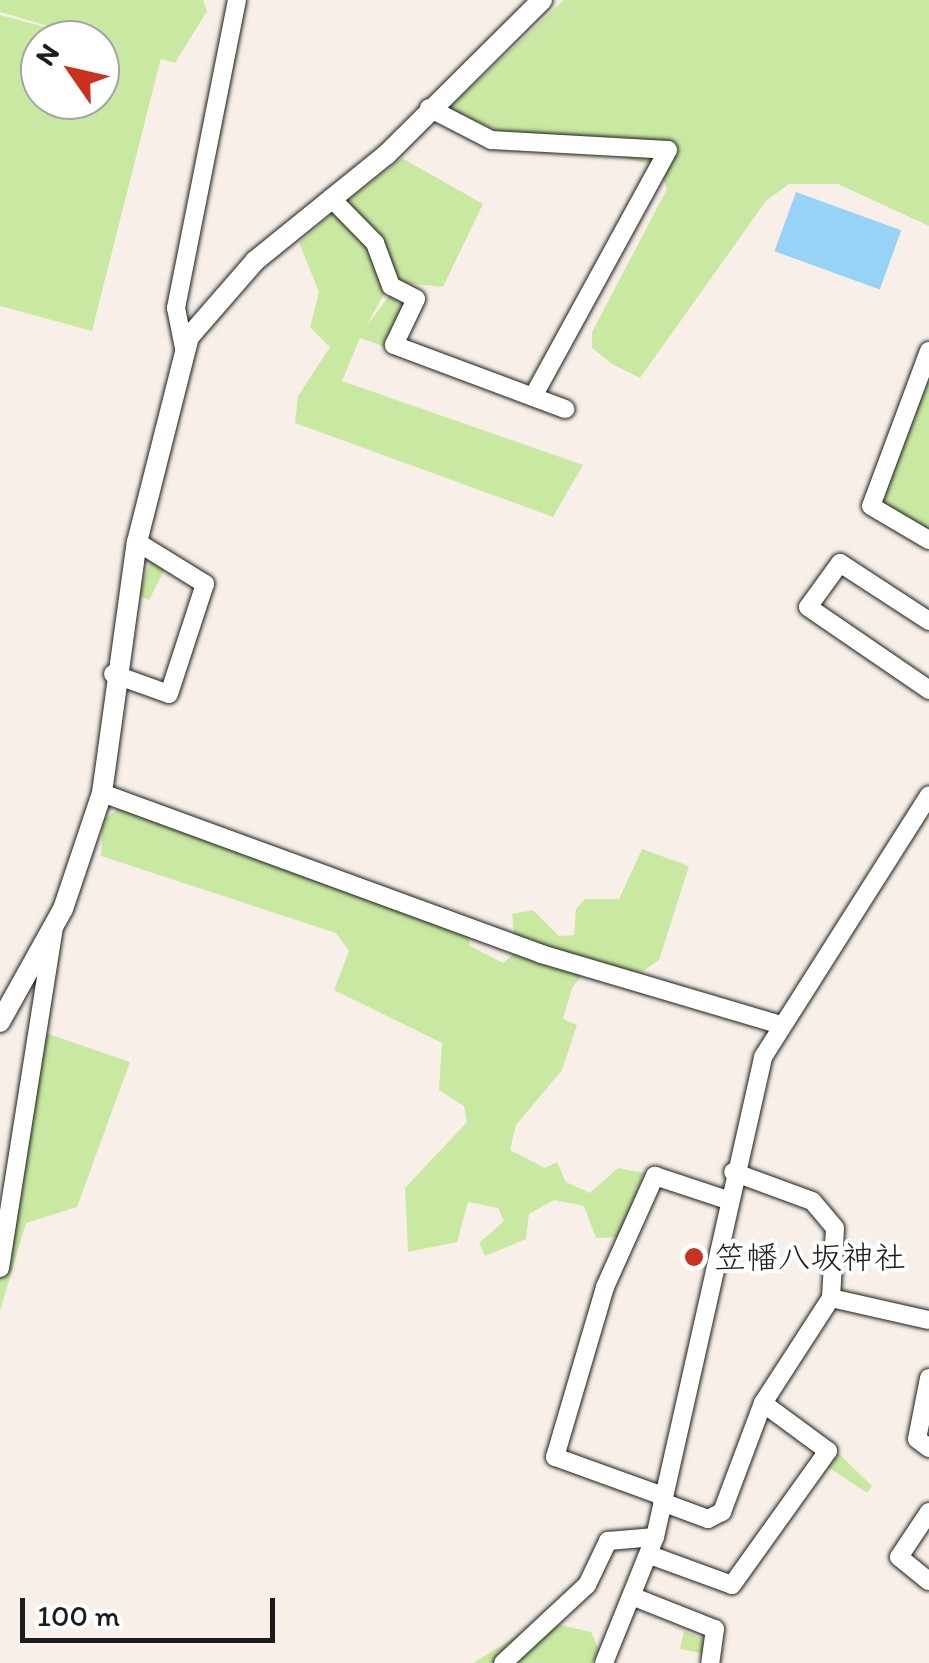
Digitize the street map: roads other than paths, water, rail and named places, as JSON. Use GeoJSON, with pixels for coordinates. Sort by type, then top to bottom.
{"type":"FeatureCollection","features":[{"type":"Feature","properties":{"kind":"street"},"geometry":{"type":"LineString","coordinates":[[184,348],[176,308],[237,0]]}},
{"type":"Feature","properties":{"kind":"street"},"geometry":{"type":"LineString","coordinates":[[0,1022],[54,928],[102,793],[113,674],[138,542],[184,348],[230,285],[331,198],[542,0]]}},
{"type":"Feature","properties":{"kind":"street"},"geometry":{"type":"LineString","coordinates":[[429,108],[491,140],[668,150],[532,397]]}},
{"type":"Feature","properties":{"kind":"street"},"geometry":{"type":"LineString","coordinates":[[331,198],[375,243],[391,286],[416,299],[394,345],[565,409]]}},
{"type":"Feature","properties":{"kind":"street"},"geometry":{"type":"LineString","coordinates":[[929,351],[871,506],[929,540]]}},
{"type":"Feature","properties":{"kind":"street"},"geometry":{"type":"LineString","coordinates":[[113,674],[169,694],[205,584],[138,542]]}},
{"type":"Feature","properties":{"kind":"street"},"geometry":{"type":"LineString","coordinates":[[929,622],[840,563],[808,608],[929,690]]}},
{"type":"Feature","properties":{"kind":"street"},"geometry":{"type":"LineString","coordinates":[[102,793],[540,954],[778,1024]]}},
{"type":"Feature","properties":{"kind":"street"},"geometry":{"type":"LineString","coordinates":[[604,1663],[653,1546],[748,1096],[778,1024],[929,795]]}},
{"type":"Feature","properties":{"kind":"street"},"geometry":{"type":"LineString","coordinates":[[0,1268],[54,928]]}},
{"type":"Feature","properties":{"kind":"street"},"geometry":{"type":"LineString","coordinates":[[727,1200],[656,1176],[605,1288],[555,1457],[708,1518],[722,1512],[763,1403],[831,1298],[830,1217],[733,1172]]}},
{"type":"Feature","properties":{"kind":"street"},"geometry":{"type":"LineString","coordinates":[[831,1298],[929,1320]]}},
{"type":"Feature","properties":{"kind":"street"},"geometry":{"type":"LineString","coordinates":[[929,1378],[916,1439],[929,1448]]}},
{"type":"Feature","properties":{"kind":"street"},"geometry":{"type":"LineString","coordinates":[[503,1663],[587,1585],[608,1540],[653,1546],[732,1586],[828,1450],[763,1403]]}},
{"type":"Feature","properties":{"kind":"street"},"geometry":{"type":"LineString","coordinates":[[929,1512],[899,1555],[929,1581]]}},
{"type":"Feature","properties":{"kind":"street"},"geometry":{"type":"LineString","coordinates":[[634,1598],[714,1629],[710,1663]]}},
{"type":"Feature","properties":{"kind":"water"},"geometry":{"type":"Polygon","coordinates":[[[796,192],[901,230],[880,290],[774,251],[796,192]]]}},
{"type":"Feature","properties":{"kind":"place","name":"笠幡八坂神社"},"geometry":{"type":"Point","coordinates":[694,1257]}}]}
